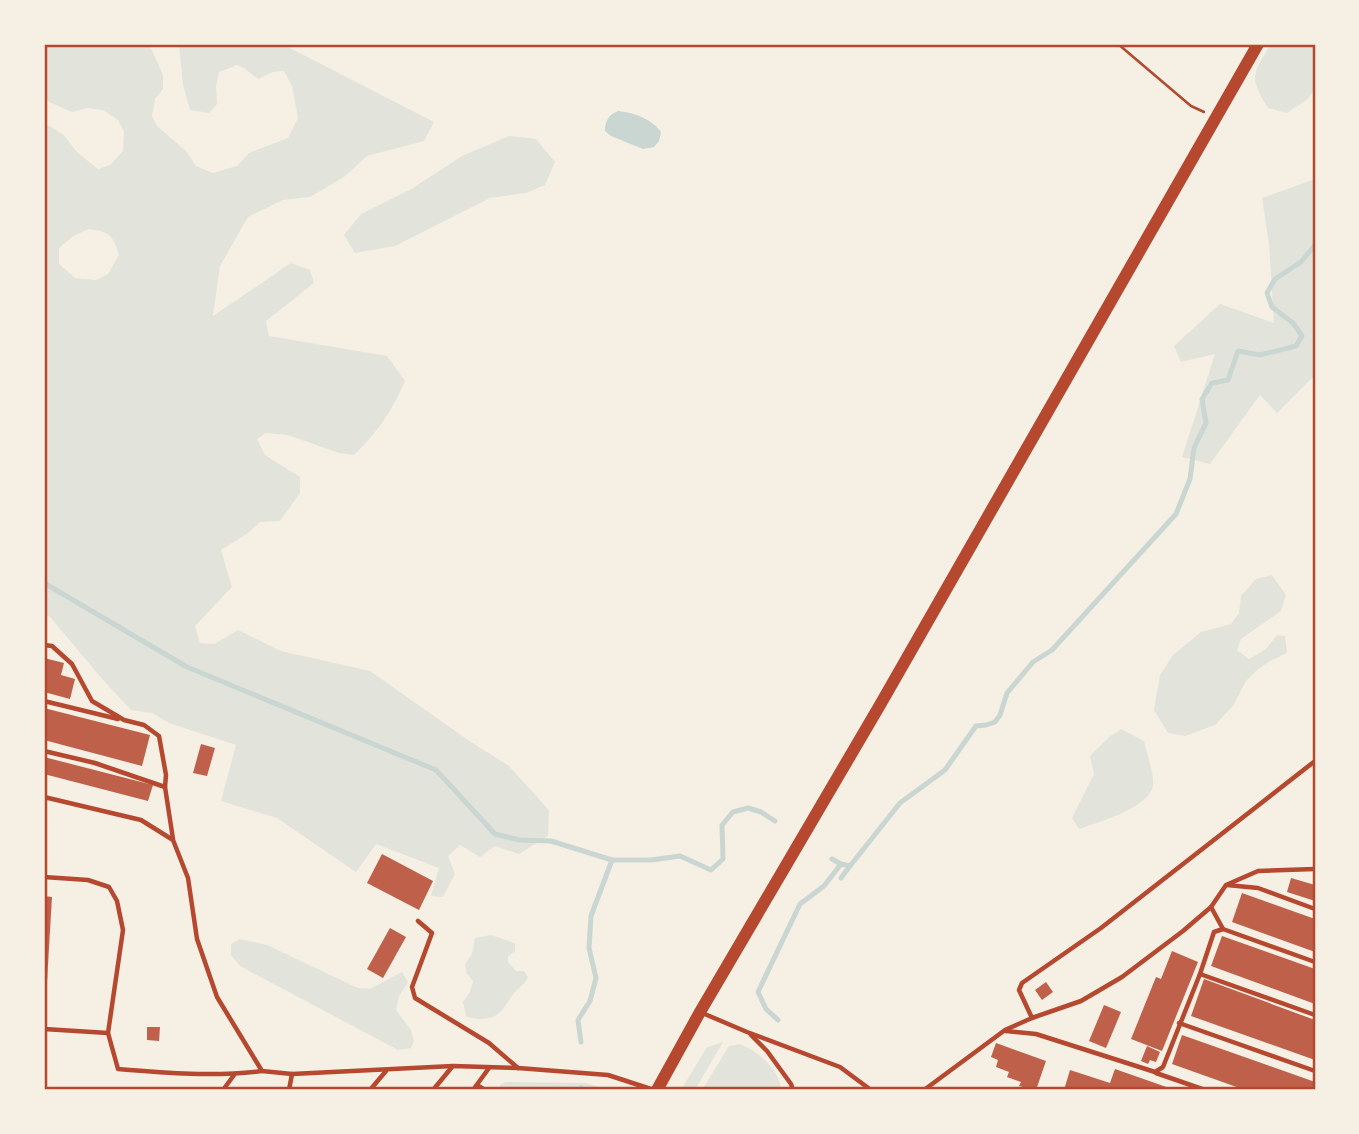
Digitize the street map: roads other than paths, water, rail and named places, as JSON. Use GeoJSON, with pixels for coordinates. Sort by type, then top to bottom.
{"type":"FeatureCollection","features":[{"type":"Feature","properties":{"kind":"main road"},"geometry":{"type":"LineString","coordinates":[[657,1090],[699,1012],[880,705],[1258,44]]}},
{"type":"Feature","properties":{"kind":"lane"},"geometry":{"type":"LineString","coordinates":[[44,645],[52,646],[72,664],[92,701],[124,720]]}},
{"type":"Feature","properties":{"kind":"lane"},"geometry":{"type":"LineString","coordinates":[[44,701],[144,725],[159,736],[173,840],[188,878],[197,939],[217,997],[262,1071]]}},
{"type":"Feature","properties":{"kind":"lane"},"geometry":{"type":"LineString","coordinates":[[44,751],[165,787]]}},
{"type":"Feature","properties":{"kind":"lane"},"geometry":{"type":"LineString","coordinates":[[1032,1018],[1019,990],[1022,983],[1101,928],[1315,761]]}},
{"type":"Feature","properties":{"kind":"lane"},"geometry":{"type":"LineString","coordinates":[[44,797],[141,820],[173,840]]}},
{"type":"Feature","properties":{"kind":"lane"},"geometry":{"type":"LineString","coordinates":[[924,1090],[1005,1030],[1082,1001],[1122,977],[1212,906],[1226,885],[1258,871],[1315,869]]}},
{"type":"Feature","properties":{"kind":"lane"},"geometry":{"type":"LineString","coordinates":[[44,877],[88,880],[109,887],[117,901],[123,930],[108,1033],[118,1069],[234,1074],[262,1071],[292,1074],[453,1066],[518,1068],[608,1074],[657,1090]]}},
{"type":"Feature","properties":{"kind":"lane"},"geometry":{"type":"LineString","coordinates":[[1226,885],[1258,888],[1315,909]]}},
{"type":"Feature","properties":{"kind":"lane"},"geometry":{"type":"LineString","coordinates":[[1212,906],[1223,929]]}},
{"type":"Feature","properties":{"kind":"lane"},"geometry":{"type":"LineString","coordinates":[[418,921],[432,933],[411,987],[415,998],[489,1043],[518,1068]]}},
{"type":"Feature","properties":{"kind":"lane"},"geometry":{"type":"LineString","coordinates":[[1155,1072],[1163,1067],[1214,932],[1223,929],[1315,962]]}},
{"type":"Feature","properties":{"kind":"lane"},"geometry":{"type":"LineString","coordinates":[[1200,974],[1315,1014]]}},
{"type":"Feature","properties":{"kind":"lane"},"geometry":{"type":"LineString","coordinates":[[699,1012],[841,1067],[871,1090]]}},
{"type":"Feature","properties":{"kind":"lane"},"geometry":{"type":"LineString","coordinates":[[1180,1023],[1315,1071]]}},
{"type":"Feature","properties":{"kind":"lane"},"geometry":{"type":"LineString","coordinates":[[44,1029],[108,1033]]}},
{"type":"Feature","properties":{"kind":"lane"},"geometry":{"type":"LineString","coordinates":[[1005,1030],[1036,1034],[1205,1090]]}},
{"type":"Feature","properties":{"kind":"lane"},"geometry":{"type":"LineString","coordinates":[[747,1032],[767,1052],[793,1090]]}},
{"type":"Feature","properties":{"kind":"lane"},"geometry":{"type":"LineString","coordinates":[[433,1090],[453,1066]]}},
{"type":"Feature","properties":{"kind":"lane"},"geometry":{"type":"LineString","coordinates":[[473,1090],[490,1068]]}},
{"type":"Feature","properties":{"kind":"lane"},"geometry":{"type":"LineString","coordinates":[[370,1090],[387,1070]]}},
{"type":"Feature","properties":{"kind":"lane"},"geometry":{"type":"LineString","coordinates":[[223,1090],[234,1074]]}},
{"type":"Feature","properties":{"kind":"lane"},"geometry":{"type":"LineString","coordinates":[[289,1090],[292,1074]]}},
{"type":"Feature","properties":{"kind":"lane"},"geometry":{"type":"LineString","coordinates":[[477,1085],[485,1090]]}},
{"type":"Feature","properties":{"kind":"waterway"},"geometry":{"type":"LineString","coordinates":[[832,859],[850,866],[900,803],[945,770],[976,726],[995,722],[1007,693],[1033,662],[1052,650],[1176,514],[1190,479],[1194,448],[1206,423],[1202,399],[1212,383],[1228,380],[1238,351],[1260,355],[1296,346],[1302,336],[1293,323],[1272,307],[1267,293],[1275,279],[1301,262],[1315,245]]}},
{"type":"Feature","properties":{"kind":"waterway"},"geometry":{"type":"LineString","coordinates":[[44,583],[187,667],[436,770],[495,834],[520,840],[551,841],[612,860],[651,860],[680,856],[711,870],[723,859],[722,825],[733,812],[748,808],[775,821]]}},
{"type":"Feature","properties":{"kind":"waterway"},"geometry":{"type":"LineString","coordinates":[[581,1042],[578,1020],[590,1001],[596,978],[589,948],[591,916],[612,860]]}},
{"type":"Feature","properties":{"kind":"waterway"},"geometry":{"type":"LineString","coordinates":[[778,1020],[766,1009],[758,992],[800,904],[824,886],[841,864]]}},
{"type":"Feature","properties":{"kind":"waterway"},"geometry":{"type":"LineString","coordinates":[[841,878],[850,866]]}}]}
